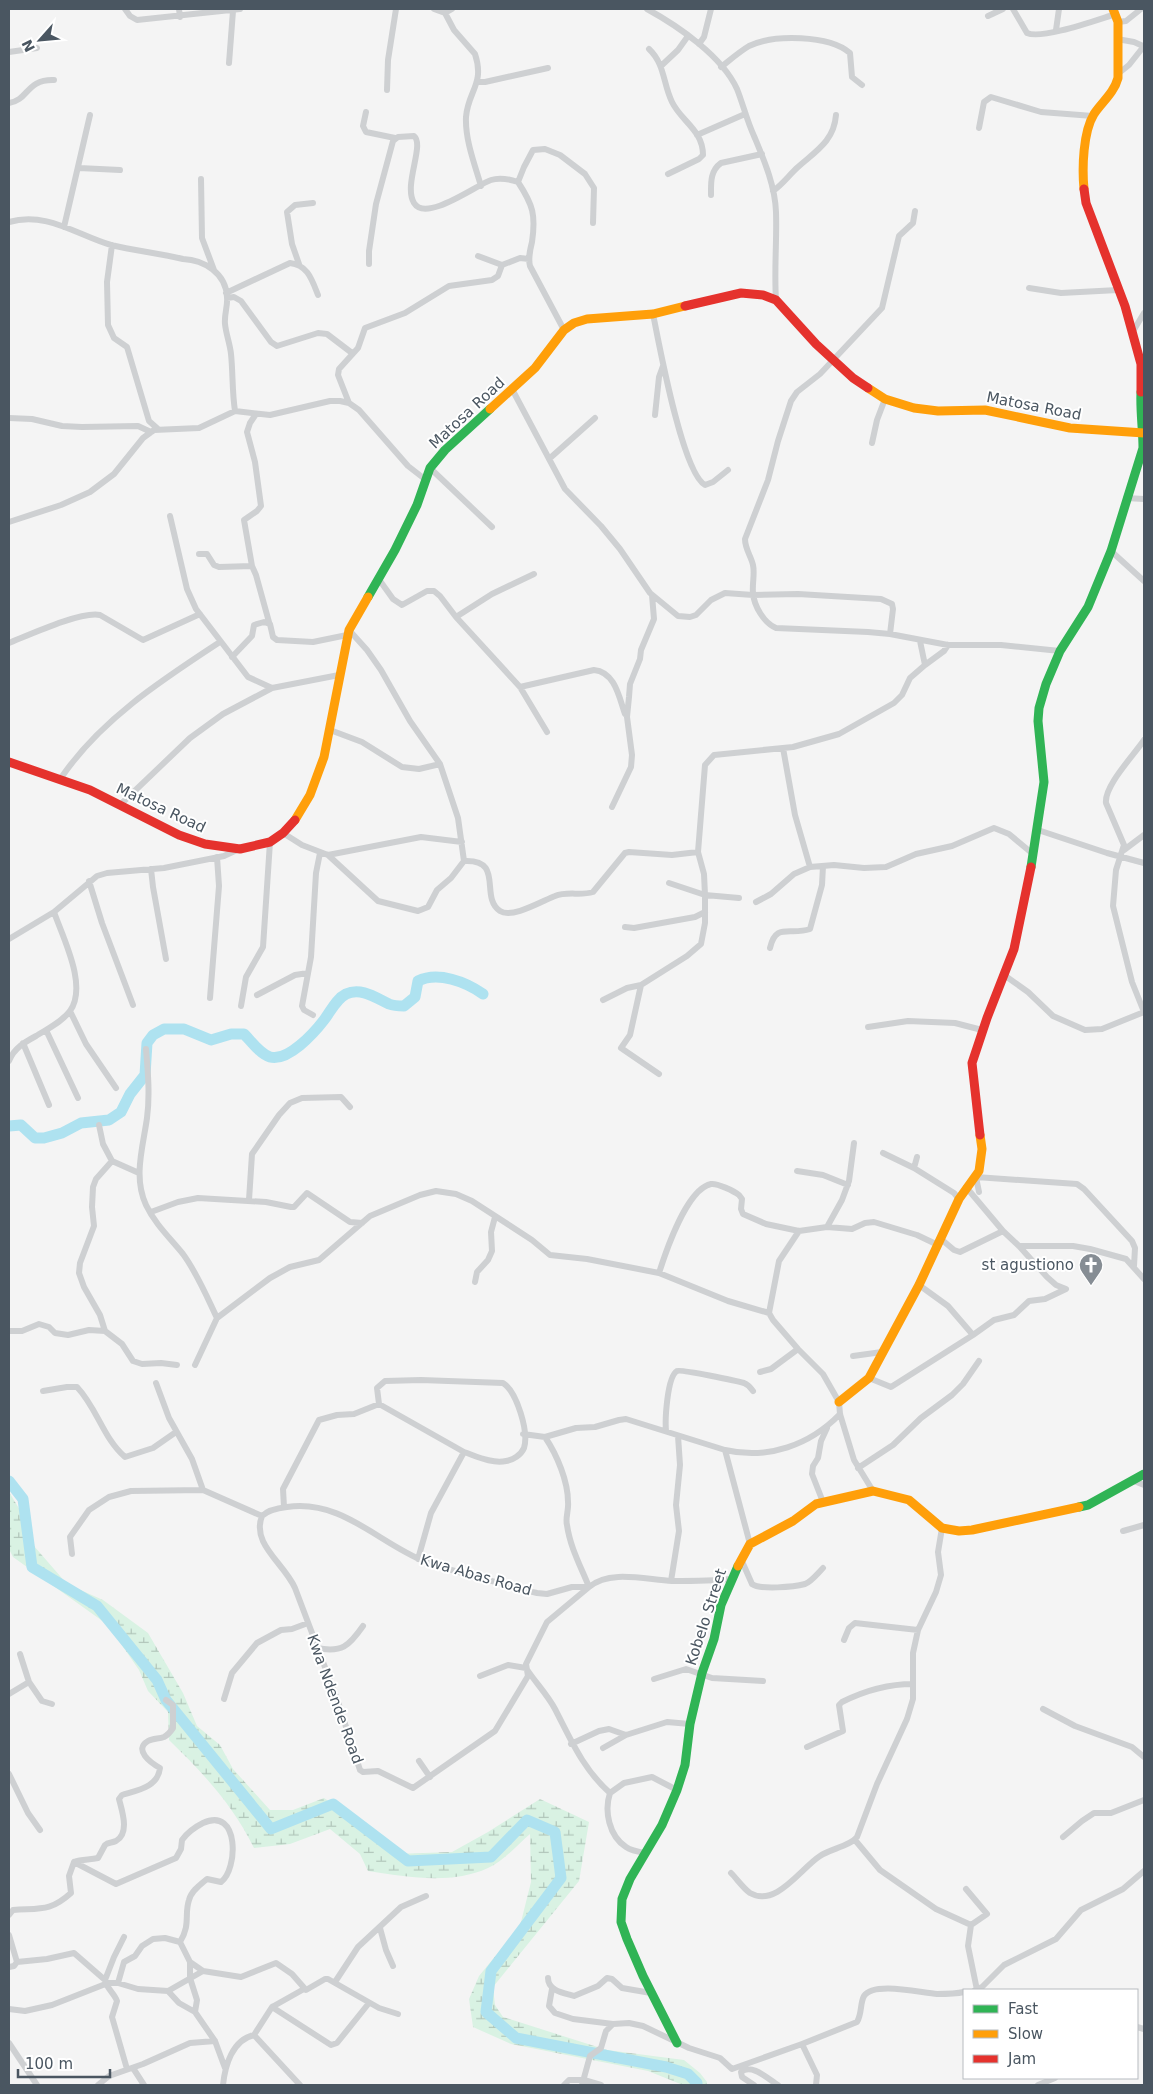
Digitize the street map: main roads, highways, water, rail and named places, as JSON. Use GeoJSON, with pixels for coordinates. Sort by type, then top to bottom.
{"type":"FeatureCollection","features":[{"type":"Feature","properties":{"kind":"waterway"},"geometry":{"type":"LineString","coordinates":[[9,1126],[21,1125],[35,1138],[44,1138],[62,1133],[81,1123],[109,1120],[121,1112],[130,1094],[145,1075],[147,1043],[153,1035],[164,1029],[184,1029],[211,1040],[231,1034],[244,1034],[263,1053],[270,1057],[277,1057],[292,1051],[307,1039],[320,1026],[339,999],[352,992],[374,996],[391,1005],[404,1006],[415,997],[418,981],[434,977],[452,979],[483,994]]}},
{"type":"Feature","properties":{"kind":"waterway"},"geometry":{"type":"LineString","coordinates":[[9,1481],[23,1499],[32,1567],[97,1606],[157,1680],[166,1700],[271,1829],[333,1804],[408,1861],[491,1857],[527,1820],[555,1832],[561,1878],[491,1971],[486,2012],[516,2038],[666,2067],[688,2074],[697,2085]]}},
{"type":"Feature","properties":{"kind":"place","name":"st agustiono"},"geometry":{"type":"Point","coordinates":[1091,1286]}}]}
